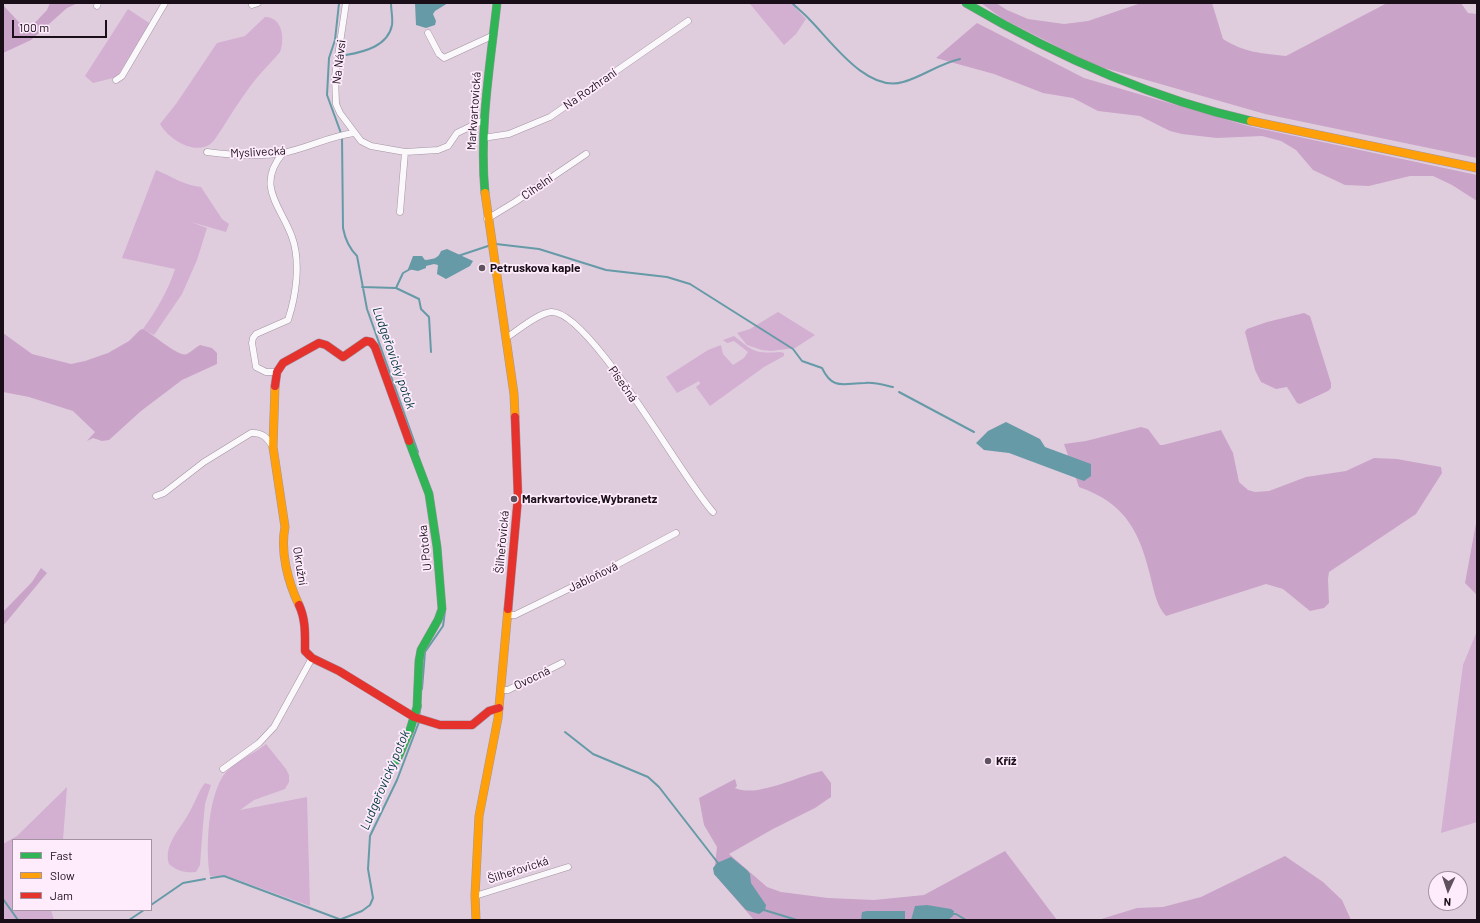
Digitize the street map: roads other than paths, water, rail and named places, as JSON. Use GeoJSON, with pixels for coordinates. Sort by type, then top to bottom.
{"type":"FeatureCollection","features":[{"type":"Feature","properties":{"kind":"street"},"geometry":{"type":"LineString","coordinates":[[116,80],[122,76],[165,3]]}},
{"type":"Feature","properties":{"kind":"street","name":"Na Návsi"},"geometry":{"type":"LineString","coordinates":[[346,3],[335,76],[336,104],[340,113],[361,141],[371,146],[405,152],[438,150],[448,146],[457,133],[484,120]]}},
{"type":"Feature","properties":{"kind":"street","name":"Markvartovická"},"geometry":{"type":"LineString","coordinates":[[483,189],[484,120],[497,3]]}},
{"type":"Feature","properties":{"kind":"street"},"geometry":{"type":"LineString","coordinates":[[966,3],[1037,43],[1143,90],[1181,102],[1260,123],[1477,168]]}},
{"type":"Feature","properties":{"kind":"street","name":"Na Rozhraní"},"geometry":{"type":"LineString","coordinates":[[483,138],[508,134],[550,117],[688,21]]}},
{"type":"Feature","properties":{"kind":"street"},"geometry":{"type":"LineString","coordinates":[[428,33],[439,54],[444,58],[494,35]]}},
{"type":"Feature","properties":{"kind":"street","name":"Myslivecká"},"geometry":{"type":"LineString","coordinates":[[207,152],[241,154],[283,153],[342,135],[354,133]]}},
{"type":"Feature","properties":{"kind":"street"},"geometry":{"type":"LineString","coordinates":[[400,212],[405,152]]}},
{"type":"Feature","properties":{"kind":"street"},"geometry":{"type":"LineString","coordinates":[[277,372],[266,372],[256,367],[252,343],[256,334],[288,320],[294,299],[296,267],[292,238],[270,190],[272,171],[276,160],[283,153]]}},
{"type":"Feature","properties":{"kind":"street","name":"Cihelní"},"geometry":{"type":"LineString","coordinates":[[487,219],[511,205],[586,154]]}},
{"type":"Feature","properties":{"kind":"street","name":"Šilheřovická"},"geometry":{"type":"LineString","coordinates":[[476,920],[475,896],[478,816],[483,788],[496,738],[518,497],[518,456],[514,394],[483,189]]}},
{"type":"Feature","properties":{"kind":"street","name":"Písečná"},"geometry":{"type":"LineString","coordinates":[[506,338],[542,315],[551,312],[561,314],[568,318],[593,342],[691,483],[713,512]]}},
{"type":"Feature","properties":{"kind":"street","name":"U Potoka"},"geometry":{"type":"LineString","coordinates":[[277,372],[283,363],[319,344],[326,345],[342,357],[366,341],[371,342],[375,347],[429,494],[433,513],[442,609],[440,618],[422,649],[418,700],[410,731],[397,760]]}},
{"type":"Feature","properties":{"kind":"street","name":"Okružní"},"geometry":{"type":"LineString","coordinates":[[277,372],[274,394],[274,447],[285,527],[283,537],[289,584],[303,614],[305,626],[305,651],[312,658]]}},
{"type":"Feature","properties":{"kind":"street"},"geometry":{"type":"LineString","coordinates":[[156,496],[164,493],[204,462],[251,433],[258,432],[265,436],[274,447]]}},
{"type":"Feature","properties":{"kind":"street","name":"Jabloňová"},"geometry":{"type":"LineString","coordinates":[[508,615],[515,615],[676,534]]}},
{"type":"Feature","properties":{"kind":"street"},"geometry":{"type":"LineString","coordinates":[[223,769],[259,743],[274,727],[312,658],[339,671],[414,717],[440,725],[472,724],[489,711],[499,708]]}},
{"type":"Feature","properties":{"kind":"street","name":"Ovocná"},"geometry":{"type":"LineString","coordinates":[[501,690],[508,690],[562,663]]}},
{"type":"Feature","properties":{"kind":"street","name":"Šilheřovická"},"geometry":{"type":"LineString","coordinates":[[475,896],[568,867]]}},
{"type":"Feature","properties":{"kind":"water"},"geometry":{"type":"Polygon","coordinates":[[[415,3],[448,3],[435,11],[433,14],[436,21],[435,25],[426,28],[416,25],[415,3]]]}},
{"type":"Feature","properties":{"kind":"water"},"geometry":{"type":"Polygon","coordinates":[[[447,249],[473,261],[470,266],[446,279],[437,274],[438,265],[434,264],[426,266],[426,268],[418,271],[408,269],[413,256],[422,256],[425,260],[433,259],[438,256],[441,251],[447,249]]]}},
{"type":"Feature","properties":{"kind":"water"},"geometry":{"type":"Polygon","coordinates":[[[1006,422],[1040,439],[1045,447],[1091,464],[1091,476],[1084,481],[1009,453],[984,450],[976,443],[988,431],[1006,422]]]}},
{"type":"Feature","properties":{"kind":"water"},"geometry":{"type":"Polygon","coordinates":[[[731,857],[750,874],[751,883],[766,905],[765,910],[759,914],[746,910],[714,874],[713,868],[717,863],[731,857]]]}},
{"type":"Feature","properties":{"kind":"water"},"geometry":{"type":"Polygon","coordinates":[[[927,905],[951,909],[954,911],[953,916],[948,920],[911,920],[915,906],[927,905]]]}},
{"type":"Feature","properties":{"kind":"water"},"geometry":{"type":"Polygon","coordinates":[[[905,911],[905,920],[861,920],[862,912],[905,911]]]}},
{"type":"Feature","properties":{"kind":"waterway","name":"Ludgeřovický potok"},"geometry":{"type":"LineString","coordinates":[[339,3],[335,40],[329,58],[327,95],[342,136],[343,228],[348,243],[357,256],[367,309],[418,452]]}},
{"type":"Feature","properties":{"kind":"waterway"},"geometry":{"type":"LineString","coordinates":[[346,55],[367,50],[374,47],[386,38],[392,25],[391,3]]}},
{"type":"Feature","properties":{"kind":"waterway"},"geometry":{"type":"LineString","coordinates":[[792,3],[839,52],[863,73],[876,80],[890,83],[903,82],[944,64],[960,59]]}},
{"type":"Feature","properties":{"kind":"waterway"},"geometry":{"type":"LineString","coordinates":[[496,244],[539,249],[606,270],[667,277],[690,284],[793,349],[802,361],[822,368],[830,380],[835,383],[872,383],[893,387]]}},
{"type":"Feature","properties":{"kind":"waterway"},"geometry":{"type":"LineString","coordinates":[[458,256],[488,246]]}},
{"type":"Feature","properties":{"kind":"waterway"},"geometry":{"type":"LineString","coordinates":[[362,287],[396,288],[403,273],[412,268]]}},
{"type":"Feature","properties":{"kind":"waterway"},"geometry":{"type":"LineString","coordinates":[[396,288],[419,299],[421,309],[429,317],[431,352]]}},
{"type":"Feature","properties":{"kind":"waterway"},"geometry":{"type":"LineString","coordinates":[[899,392],[974,432]]}},
{"type":"Feature","properties":{"kind":"waterway","name":"Ludgeřovický potok"},"geometry":{"type":"LineString","coordinates":[[422,689],[425,652],[443,626],[445,611]]}},
{"type":"Feature","properties":{"kind":"waterway","name":"Ludgeřovický potok"},"geometry":{"type":"LineString","coordinates":[[419,716],[421,705]]}},
{"type":"Feature","properties":{"kind":"waterway","name":"Ludgeřovický potok"},"geometry":{"type":"LineString","coordinates":[[339,920],[362,911],[370,905],[373,898],[368,869],[370,836],[397,780],[419,722]]}},
{"type":"Feature","properties":{"kind":"waterway"},"geometry":{"type":"LineString","coordinates":[[565,732],[593,754],[648,777],[659,787],[718,863]]}},
{"type":"Feature","properties":{"kind":"waterway"},"geometry":{"type":"LineString","coordinates":[[211,878],[224,876],[339,919]]}},
{"type":"Feature","properties":{"kind":"waterway"},"geometry":{"type":"LineString","coordinates":[[152,904],[183,883],[205,879]]}},
{"type":"Feature","properties":{"kind":"waterway"},"geometry":{"type":"LineString","coordinates":[[3,899],[18,920]]}},
{"type":"Feature","properties":{"kind":"waterway"},"geometry":{"type":"LineString","coordinates":[[764,910],[797,920]]}},
{"type":"Feature","properties":{"kind":"waterway"},"geometry":{"type":"LineString","coordinates":[[129,920],[142,911]]}},
{"type":"Feature","properties":{"kind":"waterway"},"geometry":{"type":"LineString","coordinates":[[951,914],[956,914],[966,920]]}},
{"type":"Feature","properties":{"kind":"place","name":"Petruskova kaple"},"geometry":{"type":"Point","coordinates":[482,268]}},
{"type":"Feature","properties":{"kind":"place","name":"Markvartovice,Wybranetz"},"geometry":{"type":"Point","coordinates":[514,499]}},
{"type":"Feature","properties":{"kind":"place","name":"Kříž"},"geometry":{"type":"Point","coordinates":[988,761]}}]}
